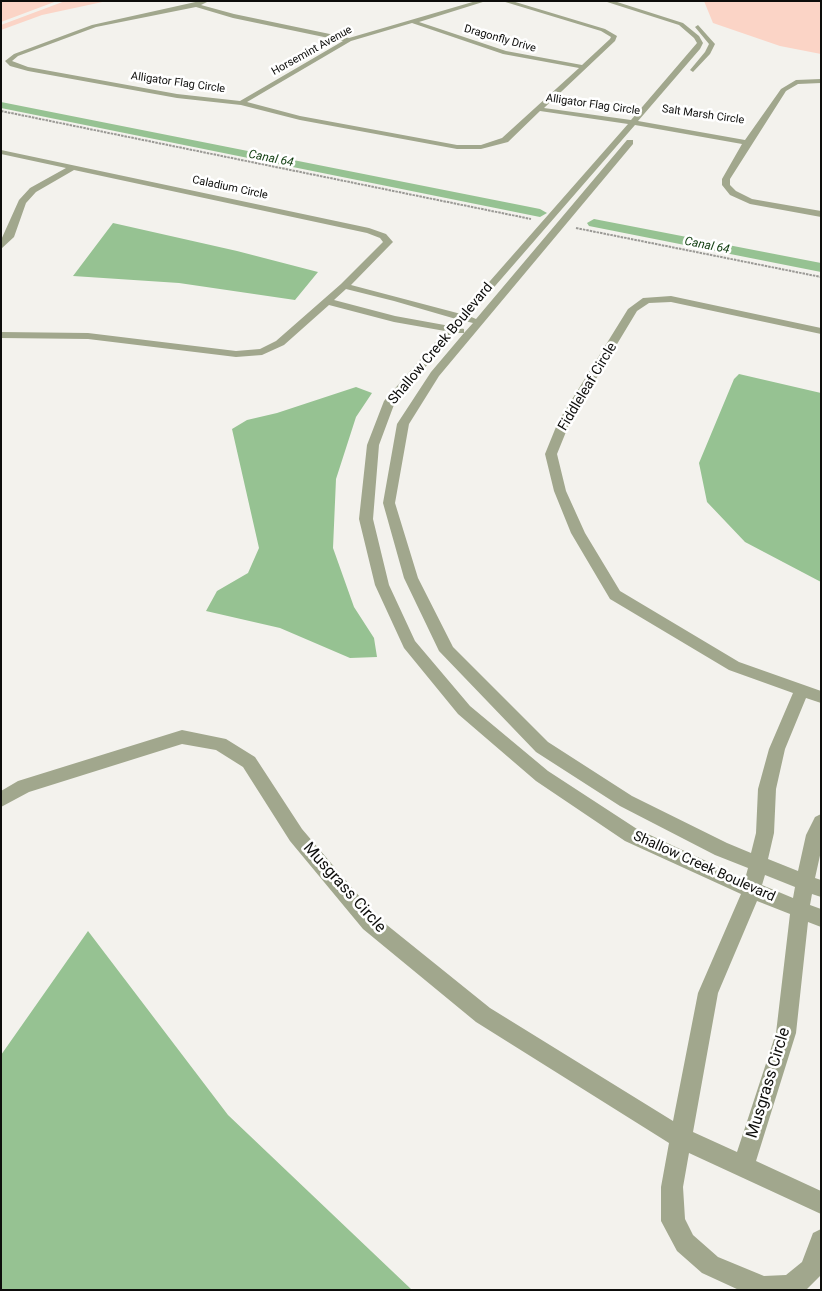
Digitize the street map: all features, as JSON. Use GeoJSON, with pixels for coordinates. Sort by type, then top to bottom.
{"type":"FeatureCollection","features":[{"type":"Feature","properties":{"kind":"street","name":"Alligator Flag Circle"},"geometry":{"type":"LineString","coordinates":[[206,1],[196,5],[94,26],[16,55],[8,61],[12,65],[20,67],[168,94],[241,103],[300,118],[456,147],[481,147],[505,140],[538,109],[551,101],[614,36],[603,30],[505,1]]}},
{"type":"Feature","properties":{"kind":"street","name":"Horsemint Avenue"},"geometry":{"type":"LineString","coordinates":[[241,103],[349,40],[483,1]]}},
{"type":"Feature","properties":{"kind":"street","name":"Shallow Creek Boulevard"},"geometry":{"type":"LineString","coordinates":[[607,1],[676,22],[690,30],[700,43],[696,51],[562,224],[435,374],[403,424],[389,503],[412,578],[447,651],[542,746],[626,801],[721,849],[813,886]]}},
{"type":"Feature","properties":{"kind":"street","name":"Shallow Creek Boulevard"},"geometry":{"type":"LineString","coordinates":[[620,1],[689,23],[700,29],[712,44],[708,54],[547,222],[390,401],[373,445],[366,519],[382,585],[409,644],[464,710],[542,776],[631,835],[715,875],[821,918]]}},
{"type":"Feature","properties":{"kind":"street"},"geometry":{"type":"LineString","coordinates":[[196,5],[233,16],[349,40]]}},
{"type":"Feature","properties":{"kind":"street","name":"Dragonfly Drive"},"geometry":{"type":"LineString","coordinates":[[414,22],[505,53],[584,67]]}},
{"type":"Feature","properties":{"kind":"street","name":"Salt Marsh Circle"},"geometry":{"type":"LineString","coordinates":[[821,81],[796,82],[783,90],[749,133],[747,143],[726,179],[726,185],[733,193],[750,201],[821,214]]}},
{"type":"Feature","properties":{"kind":"street","name":"Alligator Flag Circle"},"geometry":{"type":"LineString","coordinates":[[579,106],[642,121]]}},
{"type":"Feature","properties":{"kind":"street","name":"Alligator Flag Circle"},"geometry":{"type":"LineString","coordinates":[[538,109],[642,121]]}},
{"type":"Feature","properties":{"kind":"street","name":"Salt Marsh Circle"},"geometry":{"type":"LineString","coordinates":[[642,121],[689,123]]}},
{"type":"Feature","properties":{"kind":"street","name":"Salt Marsh Circle"},"geometry":{"type":"LineString","coordinates":[[642,121],[747,143]]}},
{"type":"Feature","properties":{"kind":"street","name":"Caladium Circle"},"geometry":{"type":"LineString","coordinates":[[1,152],[383,236],[388,242],[385,248],[280,343],[262,352],[236,354],[88,336],[1,335]]}},
{"type":"Feature","properties":{"kind":"street"},"geometry":{"type":"LineString","coordinates":[[1,246],[9,237],[22,202],[34,190],[74,167]]}},
{"type":"Feature","properties":{"kind":"street"},"geometry":{"type":"LineString","coordinates":[[344,286],[397,298],[457,323],[470,333]]}},
{"type":"Feature","properties":{"kind":"street","name":"Fiddleleaf Circle"},"geometry":{"type":"LineString","coordinates":[[821,331],[671,299],[647,300],[633,309],[564,422],[551,454],[560,491],[578,533],[615,594],[734,666],[821,697]]}},
{"type":"Feature","properties":{"kind":"street"},"geometry":{"type":"LineString","coordinates":[[328,301],[394,319],[457,323],[480,322]]}},
{"type":"Feature","properties":{"kind":"street"},"geometry":{"type":"LineString","coordinates":[[802,690],[777,749],[767,789],[765,833],[752,890],[708,993],[672,1187],[673,1221],[684,1243],[710,1265],[764,1288],[791,1287],[811,1270],[821,1241]]}},
{"type":"Feature","properties":{"kind":"street","name":"Musgrass Circle"},"geometry":{"type":"LineString","coordinates":[[1,800],[24,786],[182,737],[220,744],[249,762],[296,835],[370,923],[483,1015],[682,1138],[821,1203]]}},
{"type":"Feature","properties":{"kind":"street","name":"Musgrass Circle"},"geometry":{"type":"LineString","coordinates":[[743,1167],[786,1033],[800,909],[813,886],[815,835],[821,822]]}},
{"type":"Feature","properties":{"kind":"path"},"geometry":{"type":"LineString","coordinates":[[1,111],[547,222]]}},
{"type":"Feature","properties":{"kind":"path"},"geometry":{"type":"LineString","coordinates":[[562,224],[821,277]]}},
{"type":"Feature","properties":{"kind":"shaded area"},"geometry":{"type":"Polygon","coordinates":[[[1,1],[57,1],[1,22],[1,1]]]}},
{"type":"Feature","properties":{"kind":"shaded area"},"geometry":{"type":"Polygon","coordinates":[[[65,1],[107,1],[42,15],[1,30],[1,25],[65,1]]]}},
{"type":"Feature","properties":{"kind":"shaded area"},"geometry":{"type":"Polygon","coordinates":[[[704,1],[821,1],[821,54],[780,46],[713,23],[704,1]]]}},
{"type":"Feature","properties":{"kind":"shaded area"},"geometry":{"type":"Polygon","coordinates":[[[113,223],[237,251],[318,272],[295,300],[179,283],[73,276],[113,223]]]}},
{"type":"Feature","properties":{"kind":"shaded area"},"geometry":{"type":"Polygon","coordinates":[[[739,374],[821,393],[821,582],[745,542],[707,502],[699,463],[734,379],[739,374]]]}},
{"type":"Feature","properties":{"kind":"shaded area"},"geometry":{"type":"Polygon","coordinates":[[[356,387],[372,393],[356,417],[336,479],[333,548],[354,607],[374,638],[377,657],[350,658],[280,628],[206,611],[217,591],[248,573],[259,548],[232,429],[247,420],[277,413],[356,387]]]}},
{"type":"Feature","properties":{"kind":"shaded area"},"geometry":{"type":"Polygon","coordinates":[[[88,931],[228,1115],[412,1290],[1,1290],[1,1055],[88,931]]]}},
{"type":"Feature","properties":{"kind":"waterway","name":"Canal 64"},"geometry":{"type":"LineString","coordinates":[[1,105],[540,213]]}},
{"type":"Feature","properties":{"kind":"waterway","name":"Canal 64"},"geometry":{"type":"LineString","coordinates":[[594,223],[821,268]]}}]}
